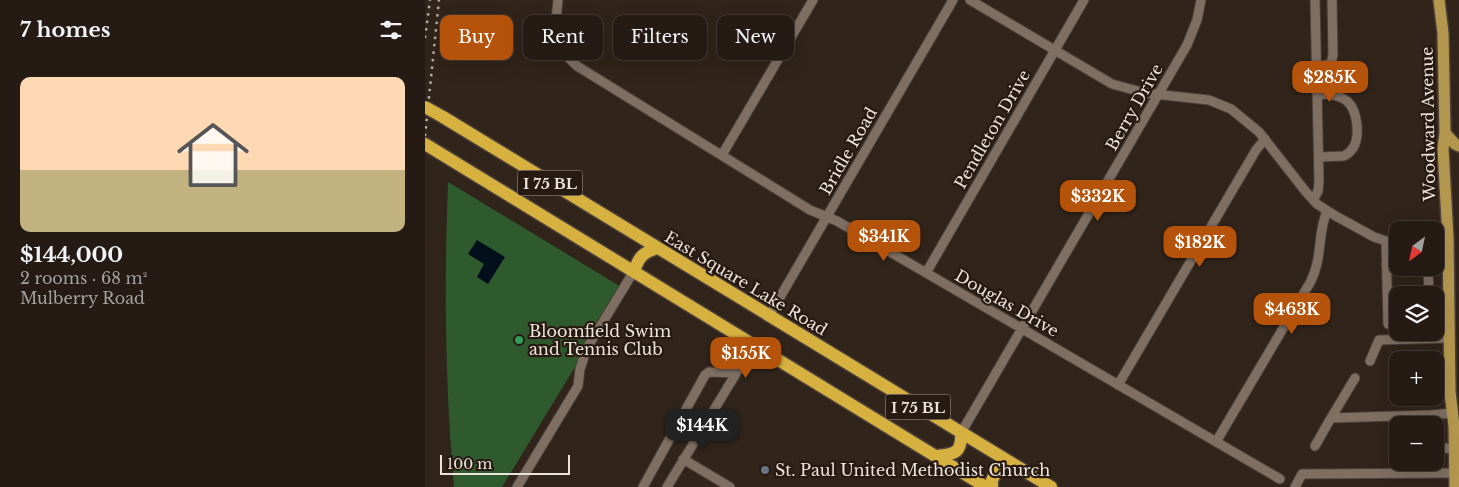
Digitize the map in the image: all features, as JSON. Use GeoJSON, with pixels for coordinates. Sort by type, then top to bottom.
{"type":"FeatureCollection","features":[{"type":"Feature","properties":{"kind":"highway","name":"East Square Lake Road"},"geometry":{"type":"LineString","coordinates":[[425,106],[1051,487]]}},
{"type":"Feature","properties":{"kind":"highway","name":"I 75 BL"},"geometry":{"type":"LineString","coordinates":[[425,144],[986,487]]}},
{"type":"Feature","properties":{"kind":"highway"},"geometry":{"type":"LineString","coordinates":[[634,271],[642,254],[658,248]]}},
{"type":"Feature","properties":{"kind":"highway"},"geometry":{"type":"LineString","coordinates":[[937,456],[951,454],[958,450],[961,433]]}},
{"type":"Feature","properties":{"kind":"highway"},"geometry":{"type":"LineString","coordinates":[[992,487],[992,480],[996,472],[1014,465]]}},
{"type":"Feature","properties":{"kind":"main road","name":"Woodward Avenue"},"geometry":{"type":"LineString","coordinates":[[1439,0],[1443,33],[1445,133],[1443,149],[1448,238],[1449,338],[1455,487]]}},
{"type":"Feature","properties":{"kind":"main road"},"geometry":{"type":"LineString","coordinates":[[1445,133],[1459,146]]}},
{"type":"Feature","properties":{"kind":"main road"},"geometry":{"type":"LineString","coordinates":[[1448,238],[1459,232]]}},
{"type":"Feature","properties":{"kind":"street","name":"Douglas Drive"},"geometry":{"type":"LineString","coordinates":[[558,0],[557,39],[559,46],[568,59],[577,66],[811,210],[827,217],[926,273],[1280,478]]}},
{"type":"Feature","properties":{"kind":"street"},"geometry":{"type":"LineString","coordinates":[[722,155],[813,0]]}},
{"type":"Feature","properties":{"kind":"street","name":"Bridle Road"},"geometry":{"type":"LineString","coordinates":[[769,316],[953,0]]}},
{"type":"Feature","properties":{"kind":"street"},"geometry":{"type":"LineString","coordinates":[[970,0],[1112,84],[1126,89],[1159,95],[1201,99],[1224,105],[1245,119],[1265,139],[1313,200],[1327,211],[1374,237],[1389,241]]}},
{"type":"Feature","properties":{"kind":"street","name":"Pendleton Drive"},"geometry":{"type":"LineString","coordinates":[[926,273],[1084,0]]}},
{"type":"Feature","properties":{"kind":"street","name":"Berry Drive"},"geometry":{"type":"LineString","coordinates":[[961,433],[1159,95],[1191,36],[1201,0]]}},
{"type":"Feature","properties":{"kind":"street"},"geometry":{"type":"LineString","coordinates":[[1313,200],[1319,186],[1315,0]]}},
{"type":"Feature","properties":{"kind":"street"},"geometry":{"type":"LineString","coordinates":[[1317,67],[1331,64],[1333,55],[1332,0]]}},
{"type":"Feature","properties":{"kind":"street"},"geometry":{"type":"LineString","coordinates":[[1318,94],[1339,97],[1349,103],[1356,120],[1357,136],[1354,146],[1344,156],[1319,157]]}},
{"type":"Feature","properties":{"kind":"street"},"geometry":{"type":"LineString","coordinates":[[1118,385],[1256,150],[1265,139]]}},
{"type":"Feature","properties":{"kind":"street"},"geometry":{"type":"LineString","coordinates":[[1216,442],[1313,276],[1320,252],[1321,229],[1327,211]]}},
{"type":"Feature","properties":{"kind":"street"},"geometry":{"type":"LineString","coordinates":[[1444,239],[1448,238]]}},
{"type":"Feature","properties":{"kind":"street"},"geometry":{"type":"LineString","coordinates":[[1386,241],[1388,324]]}},
{"type":"Feature","properties":{"kind":"street"},"geometry":{"type":"LineString","coordinates":[[517,487],[578,386],[579,369],[587,348],[634,271]]}},
{"type":"Feature","properties":{"kind":"street"},"geometry":{"type":"LineString","coordinates":[[1444,337],[1449,338]]}},
{"type":"Feature","properties":{"kind":"street"},"geometry":{"type":"LineString","coordinates":[[1370,361],[1379,340],[1389,339]]}},
{"type":"Feature","properties":{"kind":"street"},"geometry":{"type":"LineString","coordinates":[[667,487],[754,344]]}},
{"type":"Feature","properties":{"kind":"street"},"geometry":{"type":"LineString","coordinates":[[643,487],[705,375],[709,372],[736,373]]}},
{"type":"Feature","properties":{"kind":"street"},"geometry":{"type":"LineString","coordinates":[[1315,446],[1355,378]]}},
{"type":"Feature","properties":{"kind":"street"},"geometry":{"type":"LineString","coordinates":[[1442,416],[1453,413]]}},
{"type":"Feature","properties":{"kind":"street"},"geometry":{"type":"LineString","coordinates":[[1331,418],[1389,419]]}},
{"type":"Feature","properties":{"kind":"street"},"geometry":{"type":"LineString","coordinates":[[1444,448],[1454,449]]}},
{"type":"Feature","properties":{"kind":"street"},"geometry":{"type":"LineString","coordinates":[[683,460],[730,487]]}},
{"type":"Feature","properties":{"kind":"street"},"geometry":{"type":"LineString","coordinates":[[1295,487],[1302,474],[1455,473]]}},
{"type":"Feature","properties":{"kind":"green space","name":"Bloomfield Swim and Tennis Club"},"geometry":{"type":"Polygon","coordinates":[[[448,182],[623,288],[502,487],[454,487],[446,334],[448,182]]]}},
{"type":"Feature","properties":{"kind":"shaded area"},"geometry":{"type":"Polygon","coordinates":[[[477,240],[505,257],[488,284],[477,277],[484,264],[468,254],[477,240]]]}},
{"type":"Feature","properties":{"kind":"railway"},"geometry":{"type":"LineString","coordinates":[[425,38],[430,0]]}},
{"type":"Feature","properties":{"kind":"railway"},"geometry":{"type":"LineString","coordinates":[[425,136],[439,0]]}},
{"type":"Feature","properties":{"kind":"place","name":"Bloomfield Swim and Tennis Club"},"geometry":{"type":"Point","coordinates":[519,340]}},
{"type":"Feature","properties":{"kind":"place","name":"St. Paul United Methodist Church"},"geometry":{"type":"Point","coordinates":[765,470]}}]}
